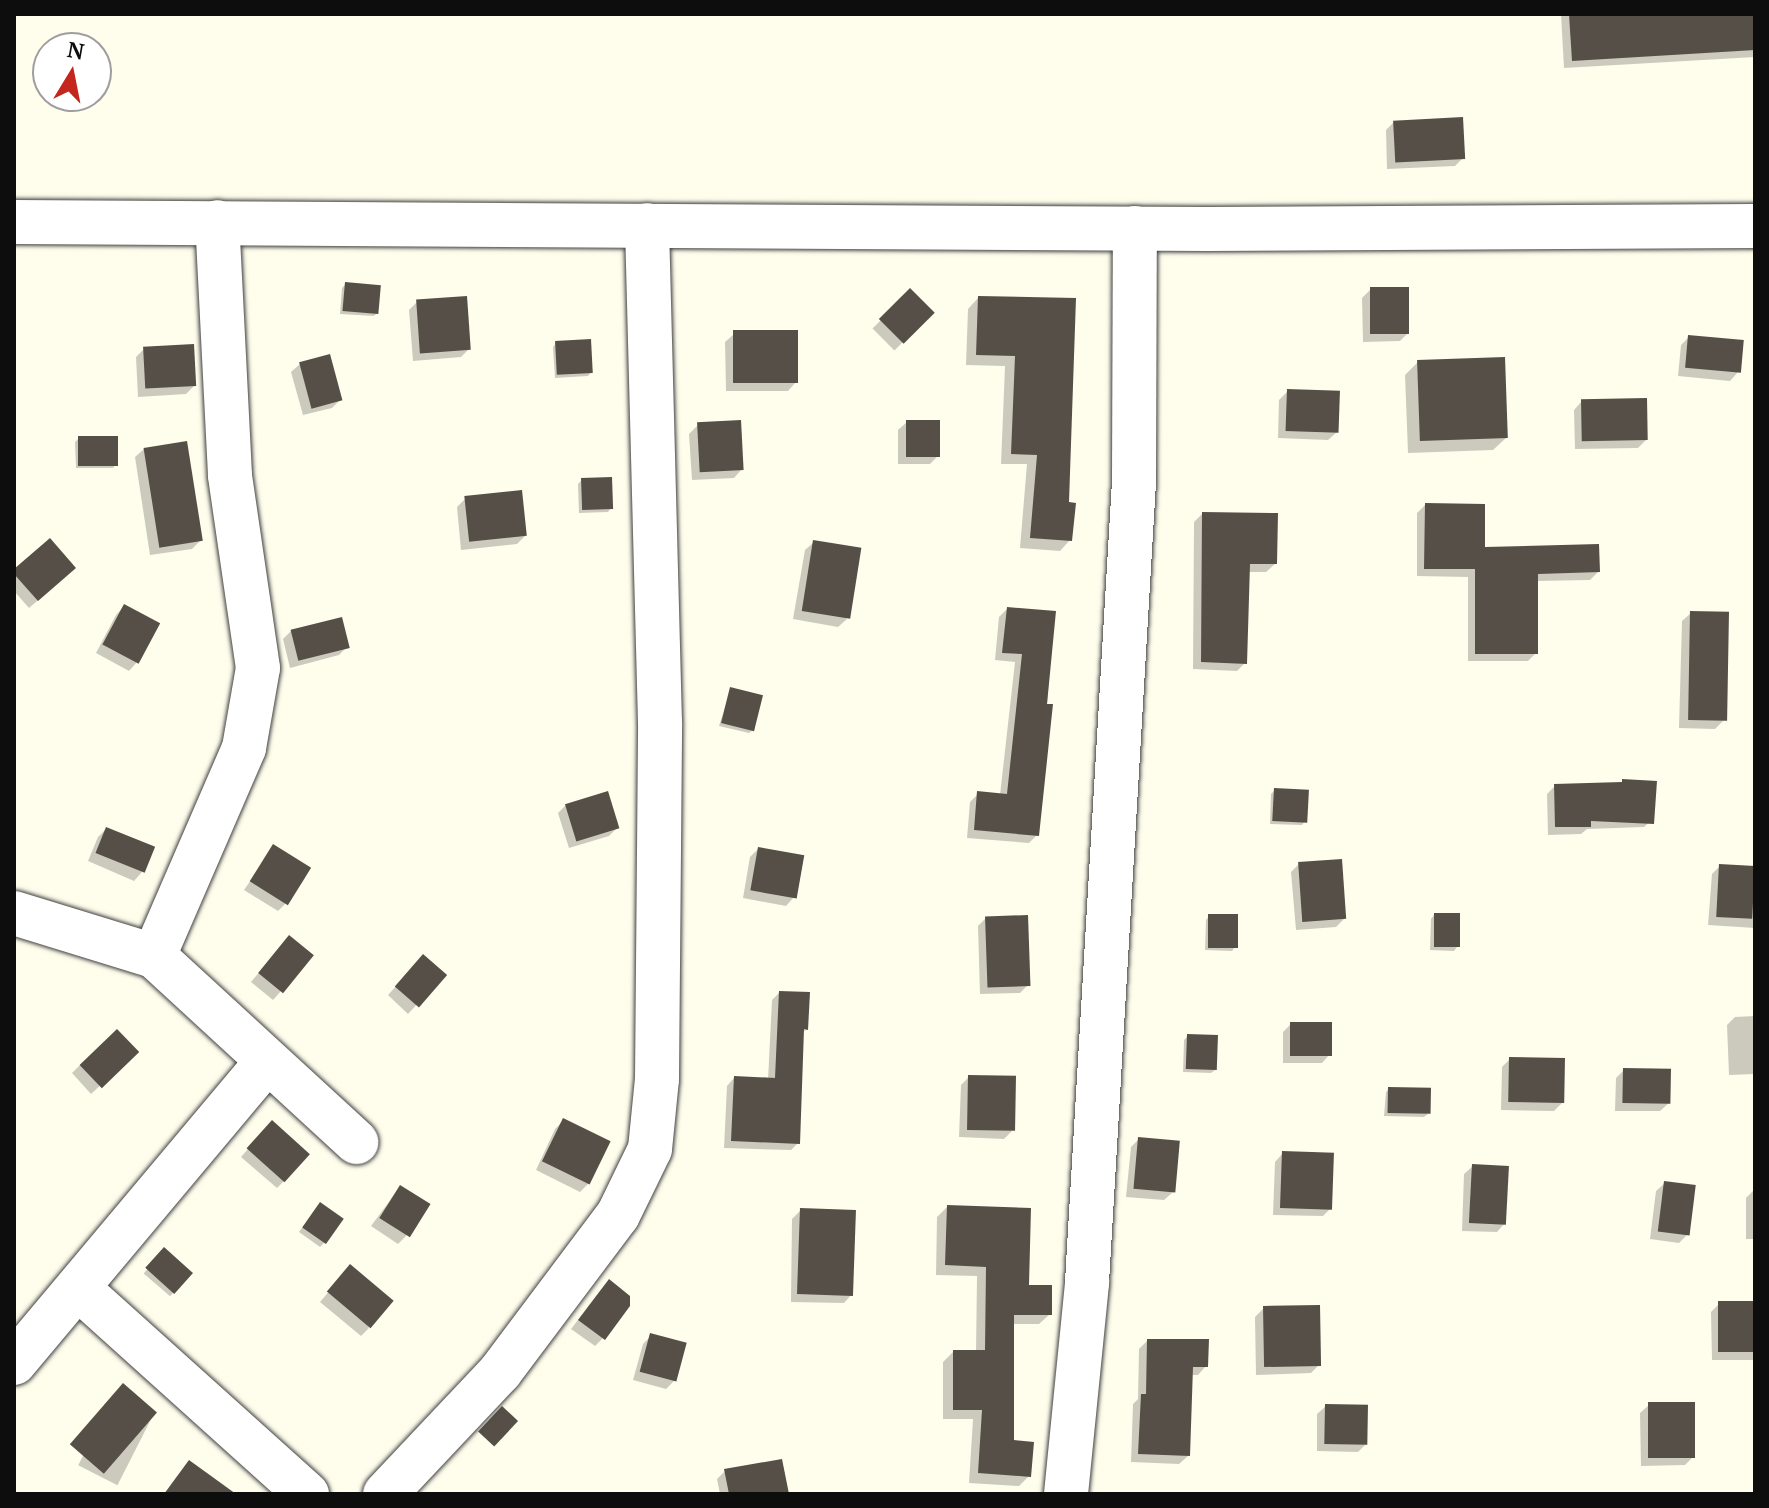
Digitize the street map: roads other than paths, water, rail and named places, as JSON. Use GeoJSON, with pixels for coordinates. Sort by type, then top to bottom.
{"type":"FeatureCollection","features":[{"type":"Feature","properties":{"kind":"street"},"geometry":{"type":"LineString","coordinates":[[14,222],[1135,228],[1755,226]]}},
{"type":"Feature","properties":{"kind":"street"},"geometry":{"type":"LineString","coordinates":[[154,956],[244,748],[258,668],[230,475],[217,222]]}},
{"type":"Feature","properties":{"kind":"street"},"geometry":{"type":"LineString","coordinates":[[385,1494],[500,1372],[618,1215],[650,1149],[657,1079],[660,723],[647,225]]}},
{"type":"Feature","properties":{"kind":"street"},"geometry":{"type":"LineString","coordinates":[[1066,1494],[1087,1282],[1134,481],[1135,228]]}},
{"type":"Feature","properties":{"kind":"street"},"geometry":{"type":"LineString","coordinates":[[14,913],[154,956],[356,1142]]}},
{"type":"Feature","properties":{"kind":"street"},"geometry":{"type":"LineString","coordinates":[[14,1363],[267,1061]]}},
{"type":"Feature","properties":{"kind":"street"},"geometry":{"type":"LineString","coordinates":[[79,1289],[307,1494]]}}]}
